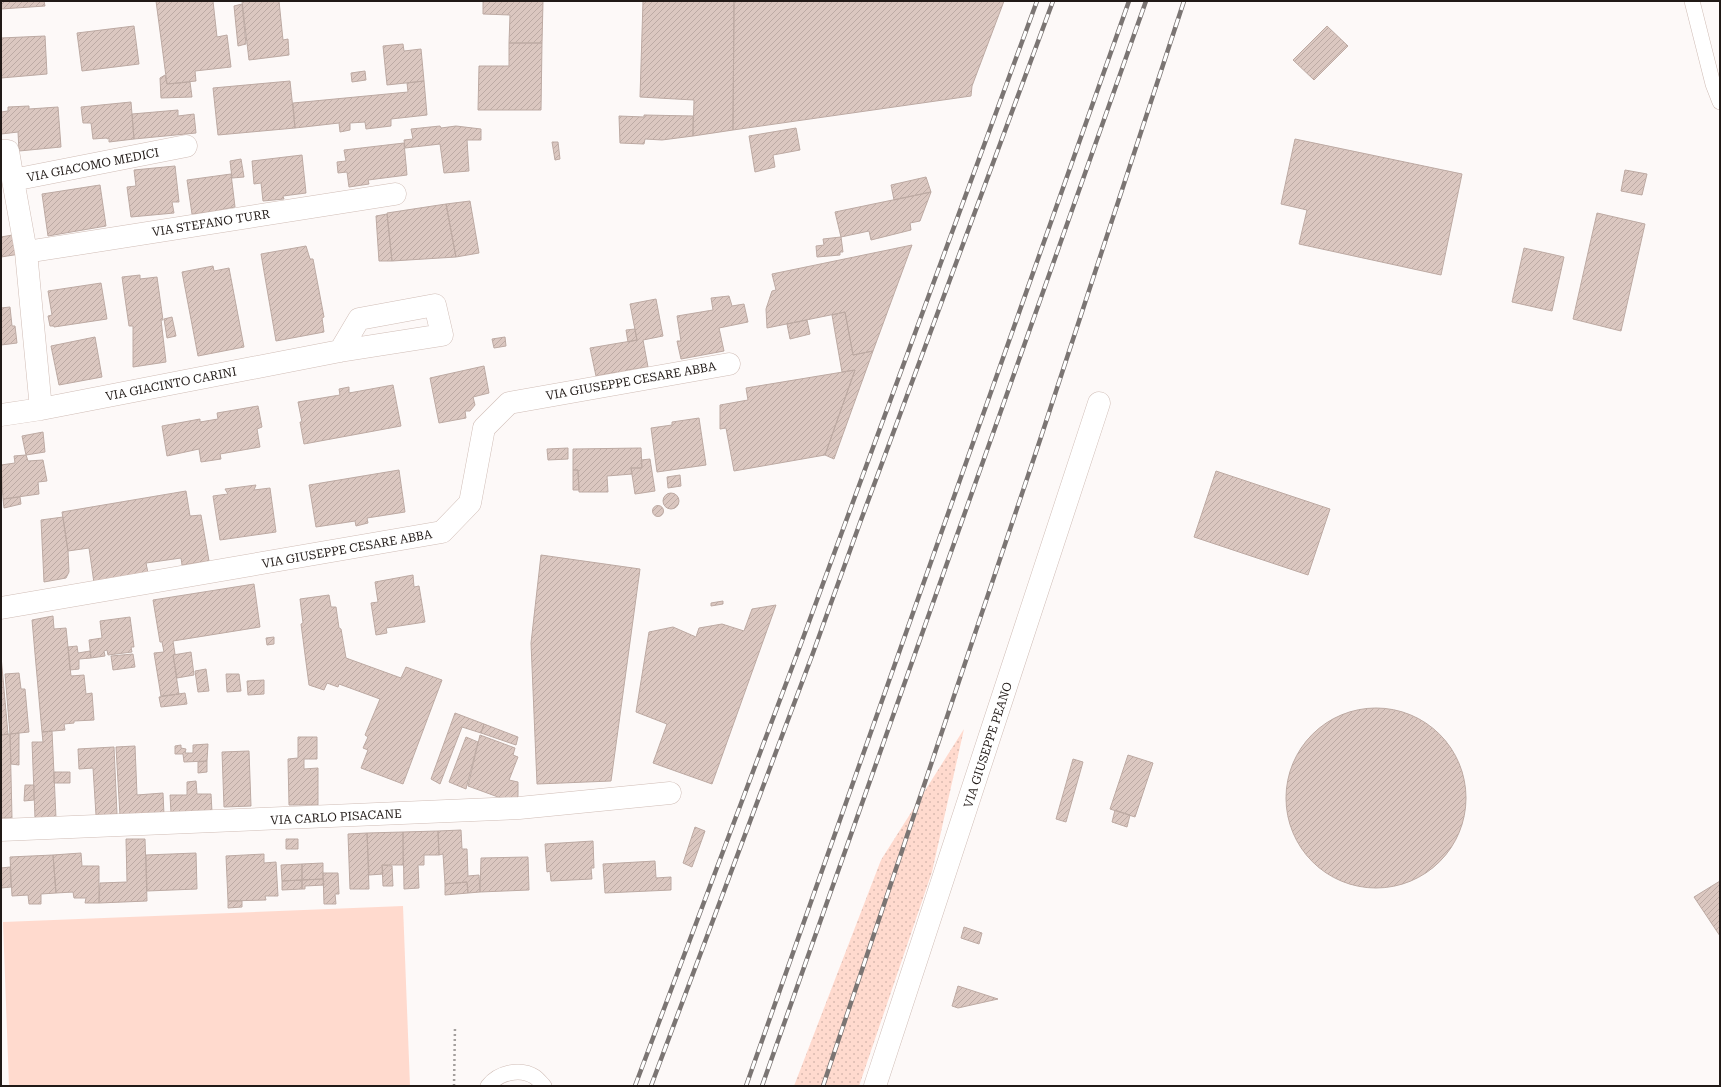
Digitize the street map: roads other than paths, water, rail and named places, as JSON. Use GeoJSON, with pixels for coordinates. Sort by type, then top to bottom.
{"type":"FeatureCollection","features":[{"type":"Feature","properties":{"kind":"street","name":"VIA GIACOMO MEDICI"},"geometry":{"type":"LineString","coordinates":[[1,151],[8,151],[13,180],[186,146]]}},
{"type":"Feature","properties":{"kind":"street"},"geometry":{"type":"LineString","coordinates":[[13,180],[26,252],[41,409]]}},
{"type":"Feature","properties":{"kind":"street","name":"VIA STEFANO TURR"},"geometry":{"type":"LineString","coordinates":[[26,252],[395,194]]}},
{"type":"Feature","properties":{"kind":"street","name":"VIA GIACINTO CARINI"},"geometry":{"type":"LineString","coordinates":[[1,414],[41,409],[340,351]]}},
{"type":"Feature","properties":{"kind":"street","name":"VIA GIUSEPPE CESARE ABBA"},"geometry":{"type":"LineString","coordinates":[[1,608],[442,532],[470,503],[484,428],[509,403],[729,364]]}},
{"type":"Feature","properties":{"kind":"street","name":"VIA GIUSEPPE PEANO"},"geometry":{"type":"LineString","coordinates":[[875,1086],[1099,403]]}},
{"type":"Feature","properties":{"kind":"street","name":"VIA CARLO PISACANE"},"geometry":{"type":"LineString","coordinates":[[1,830],[519,808],[670,793]]}},
{"type":"Feature","properties":{"kind":"lane"},"geometry":{"type":"LineString","coordinates":[[1692,1],[1713,84],[1720,102]]}},
{"type":"Feature","properties":{"kind":"lane"},"geometry":{"type":"LineString","coordinates":[[488,1086],[499,1076],[511,1072],[517,1072],[535,1077],[544,1086]]}},
{"type":"Feature","properties":{"kind":"railway"},"geometry":{"type":"LineString","coordinates":[[635,1086],[799,649],[1037,1]]}},
{"type":"Feature","properties":{"kind":"railway"},"geometry":{"type":"LineString","coordinates":[[651,1086],[813,653],[1053,1]]}},
{"type":"Feature","properties":{"kind":"railway"},"geometry":{"type":"LineString","coordinates":[[746,1086],[1129,1]]}},
{"type":"Feature","properties":{"kind":"railway"},"geometry":{"type":"LineString","coordinates":[[762,1086],[1146,1]]}},
{"type":"Feature","properties":{"kind":"railway"},"geometry":{"type":"LineString","coordinates":[[823,1086],[1039,443],[1184,1]]}}]}
